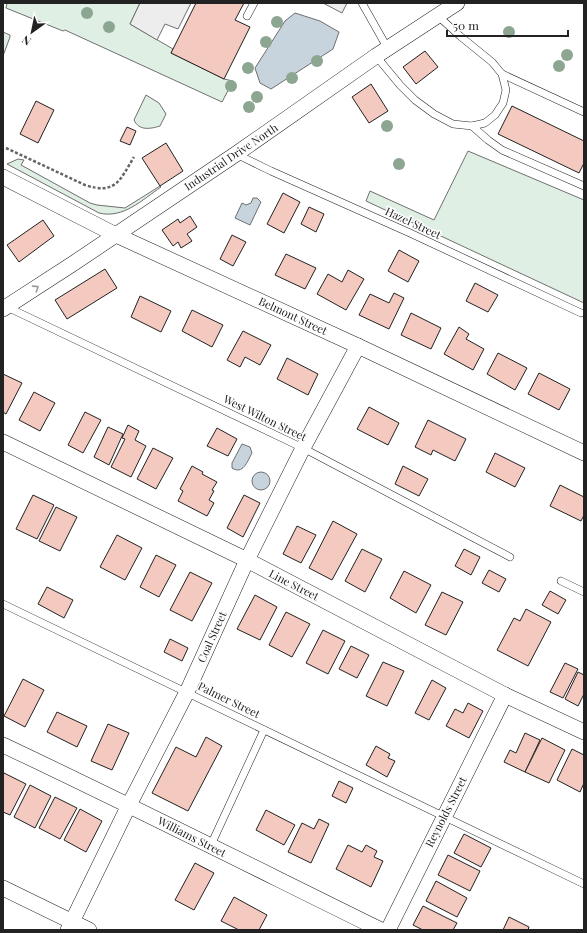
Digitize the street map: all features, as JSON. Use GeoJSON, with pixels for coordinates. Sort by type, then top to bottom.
{"type":"FeatureCollection","features":[{"type":"Feature","properties":{"kind":"street","name":"Industrial Drive North"},"geometry":{"type":"LineString","coordinates":[[5,308],[116,235],[236,154],[382,52],[457,3]]}},
{"type":"Feature","properties":{"kind":"street","name":"Belmont Street"},"geometry":{"type":"LineString","coordinates":[[3,178],[116,235],[358,346],[584,453]]}},
{"type":"Feature","properties":{"kind":"street","name":"Coal Street"},"geometry":{"type":"LineString","coordinates":[[70,926],[129,805],[187,692],[246,560],[303,448],[358,346]]}},
{"type":"Feature","properties":{"kind":"street","name":"Line Street"},"geometry":{"type":"LineString","coordinates":[[3,442],[246,560],[505,695],[584,732]]}},
{"type":"Feature","properties":{"kind":"street","name":"Reynolds Street"},"geometry":{"type":"LineString","coordinates":[[388,930],[505,695]]}},
{"type":"Feature","properties":{"kind":"street","name":"Williams Street"},"geometry":{"type":"LineString","coordinates":[[3,744],[381,930]]}},
{"type":"Feature","properties":{"kind":"street"},"geometry":{"type":"LineString","coordinates":[[3,888],[70,926],[89,930]]}},
{"type":"Feature","properties":{"kind":"lane"},"geometry":{"type":"LineString","coordinates":[[247,16],[254,3]]}},
{"type":"Feature","properties":{"kind":"lane"},"geometry":{"type":"LineString","coordinates":[[362,3],[382,52],[410,95],[434,114],[453,124],[472,126],[485,123],[495,115],[503,103],[506,90],[502,74]]}},
{"type":"Feature","properties":{"kind":"lane"},"geometry":{"type":"LineString","coordinates":[[438,16],[492,62],[502,74],[584,112]]}},
{"type":"Feature","properties":{"kind":"lane"},"geometry":{"type":"LineString","coordinates":[[472,126],[502,150],[584,186]]}},
{"type":"Feature","properties":{"kind":"lane","name":"Hazel Street"},"geometry":{"type":"LineString","coordinates":[[236,154],[410,232],[581,313]]}},
{"type":"Feature","properties":{"kind":"lane","name":"West Wilton Street"},"geometry":{"type":"LineString","coordinates":[[5,308],[303,448],[510,557]]}},
{"type":"Feature","properties":{"kind":"lane"},"geometry":{"type":"LineString","coordinates":[[561,580],[584,592]]}},
{"type":"Feature","properties":{"kind":"lane","name":"Palmer Street"},"geometry":{"type":"LineString","coordinates":[[3,604],[584,884]]}},
{"type":"Feature","properties":{"kind":"lane"},"geometry":{"type":"LineString","coordinates":[[210,847],[264,730]]}},
{"type":"Feature","properties":{"kind":"path"},"geometry":{"type":"LineString","coordinates":[[6,148],[85,185],[97,189],[116,184],[134,157]]}},
{"type":"Feature","properties":{"kind":"green space"},"geometry":{"type":"Polygon","coordinates":[[[7,3],[140,3],[130,24],[173,49],[171,53],[224,79],[233,81],[222,102],[65,30],[63,31],[6,8],[7,3]]]}},
{"type":"Feature","properties":{"kind":"green space"},"geometry":{"type":"Polygon","coordinates":[[[3,32],[10,35],[10,37],[3,56],[3,32]]]}},
{"type":"Feature","properties":{"kind":"green space"},"geometry":{"type":"Polygon","coordinates":[[[146,95],[159,103],[166,114],[160,126],[142,128],[136,124],[134,120],[146,95]]]}},
{"type":"Feature","properties":{"kind":"green space"},"geometry":{"type":"Polygon","coordinates":[[[468,151],[584,200],[584,303],[366,201],[370,191],[434,220],[468,151]]]}},
{"type":"Feature","properties":{"kind":"green space"},"geometry":{"type":"Polygon","coordinates":[[[18,159],[24,160],[21,165],[90,203],[97,205],[125,208],[160,186],[161,187],[139,203],[124,211],[108,214],[99,213],[7,164],[18,159]]]}},
{"type":"Feature","properties":{"kind":"shaded area"},"geometry":{"type":"Polygon","coordinates":[[[140,3],[191,3],[178,29],[165,24],[157,40],[130,24],[140,3]]]}},
{"type":"Feature","properties":{"kind":"shaded area"},"geometry":{"type":"Polygon","coordinates":[[[323,3],[347,3],[342,13],[323,3]]]}},
{"type":"Feature","properties":{"kind":"shaded area"},"geometry":{"type":"Polygon","coordinates":[[[295,13],[320,21],[339,32],[333,49],[271,89],[260,83],[255,68],[285,21],[295,13]]]}},
{"type":"Feature","properties":{"kind":"shaded area"},"geometry":{"type":"Polygon","coordinates":[[[253,198],[257,198],[261,202],[250,225],[235,218],[242,203],[246,205],[251,203],[253,198]]]}},
{"type":"Feature","properties":{"kind":"shaded area"},"geometry":{"type":"Polygon","coordinates":[[[242,444],[250,447],[252,453],[242,469],[236,470],[232,468],[232,463],[242,444]]]}},
{"type":"Feature","properties":{"kind":"shaded area"},"geometry":{"type":"Polygon","coordinates":[[[261,472],[267,475],[270,481],[267,487],[261,490],[255,487],[252,481],[255,475],[261,472]]]}},
{"type":"Feature","properties":{"kind":"building"},"geometry":{"type":"Polygon","coordinates":[[[196,3],[244,3],[235,20],[250,27],[224,79],[171,53],[196,3]]]}},
{"type":"Feature","properties":{"kind":"building"},"geometry":{"type":"Polygon","coordinates":[[[425,51],[438,67],[416,84],[403,67],[425,51]]]}},
{"type":"Feature","properties":{"kind":"building"},"geometry":{"type":"Polygon","coordinates":[[[371,84],[388,111],[369,123],[352,97],[371,84]]]}},
{"type":"Feature","properties":{"kind":"building"},"geometry":{"type":"Polygon","coordinates":[[[36,101],[54,110],[38,143],[20,134],[36,101]]]}},
{"type":"Feature","properties":{"kind":"building"},"geometry":{"type":"Polygon","coordinates":[[[512,106],[584,141],[584,163],[579,173],[498,134],[512,106]]]}},
{"type":"Feature","properties":{"kind":"building"},"geometry":{"type":"Polygon","coordinates":[[[127,127],[136,131],[130,145],[120,141],[127,127]]]}},
{"type":"Feature","properties":{"kind":"building"},"geometry":{"type":"Polygon","coordinates":[[[166,143],[183,171],[160,186],[142,158],[166,143]]]}},
{"type":"Feature","properties":{"kind":"building"},"geometry":{"type":"Polygon","coordinates":[[[283,193],[300,202],[284,233],[267,224],[283,193]]]}},
{"type":"Feature","properties":{"kind":"building"},"geometry":{"type":"Polygon","coordinates":[[[309,207],[324,214],[316,232],[301,224],[309,207]]]}},
{"type":"Feature","properties":{"kind":"building"},"geometry":{"type":"Polygon","coordinates":[[[190,216],[197,227],[187,234],[192,241],[181,248],[178,242],[173,246],[162,230],[178,219],[180,223],[190,216]]]}},
{"type":"Feature","properties":{"kind":"building"},"geometry":{"type":"Polygon","coordinates":[[[43,220],[54,236],[19,262],[7,245],[43,220]]]}},
{"type":"Feature","properties":{"kind":"building"},"geometry":{"type":"Polygon","coordinates":[[[232,235],[246,242],[233,266],[220,259],[232,235]]]}},
{"type":"Feature","properties":{"kind":"building"},"geometry":{"type":"Polygon","coordinates":[[[399,250],[419,261],[408,282],[388,271],[399,250]]]}},
{"type":"Feature","properties":{"kind":"building"},"geometry":{"type":"Polygon","coordinates":[[[286,254],[316,268],[305,289],[275,275],[286,254]]]}},
{"type":"Feature","properties":{"kind":"building"},"geometry":{"type":"Polygon","coordinates":[[[105,269],[117,288],[67,319],[55,300],[105,269]]]}},
{"type":"Feature","properties":{"kind":"building"},"geometry":{"type":"Polygon","coordinates":[[[348,270],[364,279],[346,310],[317,294],[328,274],[342,282],[348,270]]]}},
{"type":"Feature","properties":{"kind":"building"},"geometry":{"type":"Polygon","coordinates":[[[475,283],[498,295],[488,312],[466,301],[475,283]]]}},
{"type":"Feature","properties":{"kind":"building"},"geometry":{"type":"Polygon","coordinates":[[[394,293],[404,298],[389,329],[359,315],[370,294],[389,303],[394,293]]]}},
{"type":"Feature","properties":{"kind":"building"},"geometry":{"type":"Polygon","coordinates":[[[140,296],[171,311],[161,332],[131,317],[140,296]]]}},
{"type":"Feature","properties":{"kind":"building"},"geometry":{"type":"Polygon","coordinates":[[[192,310],[223,325],[212,347],[182,331],[192,310]]]}},
{"type":"Feature","properties":{"kind":"building"},"geometry":{"type":"Polygon","coordinates":[[[411,313],[441,328],[431,349],[401,335],[411,313]]]}},
{"type":"Feature","properties":{"kind":"building"},"geometry":{"type":"Polygon","coordinates":[[[459,327],[469,334],[466,339],[484,349],[473,370],[444,354],[459,327]]]}},
{"type":"Feature","properties":{"kind":"building"},"geometry":{"type":"Polygon","coordinates":[[[243,331],[271,345],[260,365],[245,357],[240,367],[227,360],[243,331]]]}},
{"type":"Feature","properties":{"kind":"building"},"geometry":{"type":"Polygon","coordinates":[[[498,353],[527,368],[515,390],[487,374],[498,353]]]}},
{"type":"Feature","properties":{"kind":"building"},"geometry":{"type":"Polygon","coordinates":[[[287,358],[318,374],[308,395],[277,379],[287,358]]]}},
{"type":"Feature","properties":{"kind":"building"},"geometry":{"type":"Polygon","coordinates":[[[539,373],[570,389],[559,410],[528,394],[539,373]]]}},
{"type":"Feature","properties":{"kind":"building"},"geometry":{"type":"Polygon","coordinates":[[[3,374],[22,383],[6,414],[3,412],[3,374]]]}},
{"type":"Feature","properties":{"kind":"building"},"geometry":{"type":"Polygon","coordinates":[[[34,392],[55,403],[40,431],[19,420],[34,392]]]}},
{"type":"Feature","properties":{"kind":"building"},"geometry":{"type":"Polygon","coordinates":[[[369,407],[399,423],[388,445],[357,429],[369,407]]]}},
{"type":"Feature","properties":{"kind":"building"},"geometry":{"type":"Polygon","coordinates":[[[85,412],[101,420],[83,453],[68,445],[85,412]]]}},
{"type":"Feature","properties":{"kind":"building"},"geometry":{"type":"Polygon","coordinates":[[[428,420],[466,439],[455,461],[433,450],[431,455],[415,447],[428,420]]]}},
{"type":"Feature","properties":{"kind":"building"},"geometry":{"type":"Polygon","coordinates":[[[128,425],[139,431],[135,440],[146,446],[131,477],[111,467],[125,439],[122,438],[128,425]]]}},
{"type":"Feature","properties":{"kind":"building"},"geometry":{"type":"Polygon","coordinates":[[[108,427],[123,434],[109,465],[94,457],[108,427]]]}},
{"type":"Feature","properties":{"kind":"building"},"geometry":{"type":"Polygon","coordinates":[[[217,428],[237,439],[228,456],[207,446],[217,428]]]}},
{"type":"Feature","properties":{"kind":"building"},"geometry":{"type":"Polygon","coordinates":[[[153,448],[173,458],[156,489],[137,479],[153,448]]]}},
{"type":"Feature","properties":{"kind":"building"},"geometry":{"type":"Polygon","coordinates":[[[495,453],[525,468],[515,487],[486,472],[495,453]]]}},
{"type":"Feature","properties":{"kind":"building"},"geometry":{"type":"Polygon","coordinates":[[[192,466],[203,472],[202,474],[217,482],[212,490],[214,491],[209,500],[214,503],[207,516],[178,501],[183,491],[180,489],[192,466]]]}},
{"type":"Feature","properties":{"kind":"building"},"geometry":{"type":"Polygon","coordinates":[[[403,466],[428,479],[419,496],[395,484],[403,466]]]}},
{"type":"Feature","properties":{"kind":"building"},"geometry":{"type":"Polygon","coordinates":[[[560,485],[584,497],[584,515],[581,521],[550,506],[560,485]]]}},
{"type":"Feature","properties":{"kind":"building"},"geometry":{"type":"Polygon","coordinates":[[[33,495],[54,505],[37,539],[16,529],[33,495]]]}},
{"type":"Feature","properties":{"kind":"building"},"geometry":{"type":"Polygon","coordinates":[[[244,495],[260,503],[243,537],[227,528],[244,495]]]}},
{"type":"Feature","properties":{"kind":"building"},"geometry":{"type":"Polygon","coordinates":[[[56,507],[77,517],[60,551],[39,541],[56,507]]]}},
{"type":"Feature","properties":{"kind":"building"},"geometry":{"type":"Polygon","coordinates":[[[333,521],[357,534],[332,580],[309,568],[333,521]]]}},
{"type":"Feature","properties":{"kind":"building"},"geometry":{"type":"Polygon","coordinates":[[[297,526],[316,535],[301,563],[283,554],[297,526]]]}},
{"type":"Feature","properties":{"kind":"building"},"geometry":{"type":"Polygon","coordinates":[[[117,535],[142,548],[125,580],[100,567],[117,535]]]}},
{"type":"Feature","properties":{"kind":"building"},"geometry":{"type":"Polygon","coordinates":[[[362,549],[382,559],[365,592],[345,581],[362,549]]]}},
{"type":"Feature","properties":{"kind":"building"},"geometry":{"type":"Polygon","coordinates":[[[464,549],[480,557],[471,575],[455,566],[464,549]]]}},
{"type":"Feature","properties":{"kind":"building"},"geometry":{"type":"Polygon","coordinates":[[[156,555],[176,565],[159,597],[140,587],[156,555]]]}},
{"type":"Feature","properties":{"kind":"building"},"geometry":{"type":"Polygon","coordinates":[[[489,570],[506,579],[499,592],[482,583],[489,570]]]}},
{"type":"Feature","properties":{"kind":"building"},"geometry":{"type":"Polygon","coordinates":[[[404,571],[431,585],[416,613],[390,598],[404,571]]]}},
{"type":"Feature","properties":{"kind":"building"},"geometry":{"type":"Polygon","coordinates":[[[190,572],[212,583],[192,621],[170,610],[190,572]]]}},
{"type":"Feature","properties":{"kind":"building"},"geometry":{"type":"Polygon","coordinates":[[[47,587],[73,600],[64,618],[38,604],[47,587]]]}},
{"type":"Feature","properties":{"kind":"building"},"geometry":{"type":"Polygon","coordinates":[[[550,591],[566,600],[558,614],[542,605],[550,591]]]}},
{"type":"Feature","properties":{"kind":"building"},"geometry":{"type":"Polygon","coordinates":[[[442,592],[463,602],[446,635],[425,625],[442,592]]]}},
{"type":"Feature","properties":{"kind":"building"},"geometry":{"type":"Polygon","coordinates":[[[255,595],[277,607],[260,640],[237,629],[255,595]]]}},
{"type":"Feature","properties":{"kind":"building"},"geometry":{"type":"Polygon","coordinates":[[[526,609],[551,622],[528,666],[497,650],[514,618],[520,621],[526,609]]]}},
{"type":"Feature","properties":{"kind":"building"},"geometry":{"type":"Polygon","coordinates":[[[286,612],[310,624],[292,657],[269,645],[286,612]]]}},
{"type":"Feature","properties":{"kind":"building"},"geometry":{"type":"Polygon","coordinates":[[[323,630],[345,641],[328,674],[306,663],[323,630]]]}},
{"type":"Feature","properties":{"kind":"building"},"geometry":{"type":"Polygon","coordinates":[[[170,639],[188,648],[182,661],[164,652],[170,639]]]}},
{"type":"Feature","properties":{"kind":"building"},"geometry":{"type":"Polygon","coordinates":[[[351,646],[369,655],[357,678],[339,669],[351,646]]]}},
{"type":"Feature","properties":{"kind":"building"},"geometry":{"type":"Polygon","coordinates":[[[383,662],[404,671],[387,706],[366,696],[383,662]]]}},
{"type":"Feature","properties":{"kind":"building"},"geometry":{"type":"Polygon","coordinates":[[[565,663],[578,669],[563,698],[550,692],[565,663]]]}},
{"type":"Feature","properties":{"kind":"building"},"geometry":{"type":"Polygon","coordinates":[[[578,672],[584,675],[584,694],[578,706],[565,699],[578,672]]]}},
{"type":"Feature","properties":{"kind":"building"},"geometry":{"type":"Polygon","coordinates":[[[23,679],[44,690],[25,727],[4,716],[23,679]]]}},
{"type":"Feature","properties":{"kind":"building"},"geometry":{"type":"Polygon","coordinates":[[[432,680],[446,688],[429,720],[415,713],[432,680]]]}},
{"type":"Feature","properties":{"kind":"building"},"geometry":{"type":"Polygon","coordinates":[[[468,703],[483,711],[469,738],[446,726],[455,709],[463,713],[468,703]]]}},
{"type":"Feature","properties":{"kind":"building"},"geometry":{"type":"Polygon","coordinates":[[[57,712],[87,726],[77,747],[47,732],[57,712]]]}},
{"type":"Feature","properties":{"kind":"building"},"geometry":{"type":"Polygon","coordinates":[[[108,724],[129,733],[112,770],[91,761],[108,724]]]}},
{"type":"Feature","properties":{"kind":"building"},"geometry":{"type":"Polygon","coordinates":[[[525,733],[540,740],[525,772],[504,762],[510,750],[516,753],[525,733]]]}},
{"type":"Feature","properties":{"kind":"building"},"geometry":{"type":"Polygon","coordinates":[[[206,737],[222,746],[188,811],[152,793],[176,747],[196,757],[206,737]]]}},
{"type":"Feature","properties":{"kind":"building"},"geometry":{"type":"Polygon","coordinates":[[[542,738],[565,750],[549,783],[525,772],[542,738]]]}},
{"type":"Feature","properties":{"kind":"building"},"geometry":{"type":"Polygon","coordinates":[[[376,746],[390,754],[388,758],[395,761],[387,777],[366,765],[376,746]]]}},
{"type":"Feature","properties":{"kind":"building"},"geometry":{"type":"Polygon","coordinates":[[[572,749],[584,755],[584,783],[580,792],[557,780],[572,749]]]}},
{"type":"Feature","properties":{"kind":"building"},"geometry":{"type":"Polygon","coordinates":[[[4,773],[26,784],[10,815],[3,812],[4,773]]]}},
{"type":"Feature","properties":{"kind":"building"},"geometry":{"type":"Polygon","coordinates":[[[339,781],[353,788],[346,803],[332,796],[339,781]]]}},
{"type":"Feature","properties":{"kind":"building"},"geometry":{"type":"Polygon","coordinates":[[[30,785],[51,796],[35,828],[14,817],[30,785]]]}},
{"type":"Feature","properties":{"kind":"building"},"geometry":{"type":"Polygon","coordinates":[[[55,797],[77,808],[60,839],[39,828],[55,797]]]}},
{"type":"Feature","properties":{"kind":"building"},"geometry":{"type":"Polygon","coordinates":[[[80,809],[102,821],[86,852],[64,840],[80,809]]]}},
{"type":"Feature","properties":{"kind":"building"},"geometry":{"type":"Polygon","coordinates":[[[266,810],[295,825],[284,845],[256,830],[266,810]]]}},
{"type":"Feature","properties":{"kind":"building"},"geometry":{"type":"Polygon","coordinates":[[[319,819],[329,824],[311,863],[288,852],[302,823],[314,829],[319,819]]]}},
{"type":"Feature","properties":{"kind":"building"},"geometry":{"type":"Polygon","coordinates":[[[464,834],[491,848],[481,867],[454,853],[464,834]]]}},
{"type":"Feature","properties":{"kind":"building"},"geometry":{"type":"Polygon","coordinates":[[[348,845],[362,852],[366,845],[377,851],[374,857],[383,861],[371,887],[336,869],[348,845]]]}},
{"type":"Feature","properties":{"kind":"building"},"geometry":{"type":"Polygon","coordinates":[[[448,855],[480,871],[470,891],[438,875],[448,855]]]}},
{"type":"Feature","properties":{"kind":"building"},"geometry":{"type":"Polygon","coordinates":[[[195,863],[214,873],[194,910],[175,900],[195,863]]]}},
{"type":"Feature","properties":{"kind":"building"},"geometry":{"type":"Polygon","coordinates":[[[436,881],[467,898],[457,917],[426,901],[436,881]]]}},
{"type":"Feature","properties":{"kind":"building"},"geometry":{"type":"Polygon","coordinates":[[[234,897],[267,915],[259,930],[239,930],[221,921],[234,897]]]}},
{"type":"Feature","properties":{"kind":"building"},"geometry":{"type":"Polygon","coordinates":[[[423,906],[457,923],[453,930],[423,930],[413,925],[423,906]]]}},
{"type":"Feature","properties":{"kind":"building"},"geometry":{"type":"Polygon","coordinates":[[[509,917],[529,927],[528,930],[503,930],[509,917]]]}}]}
